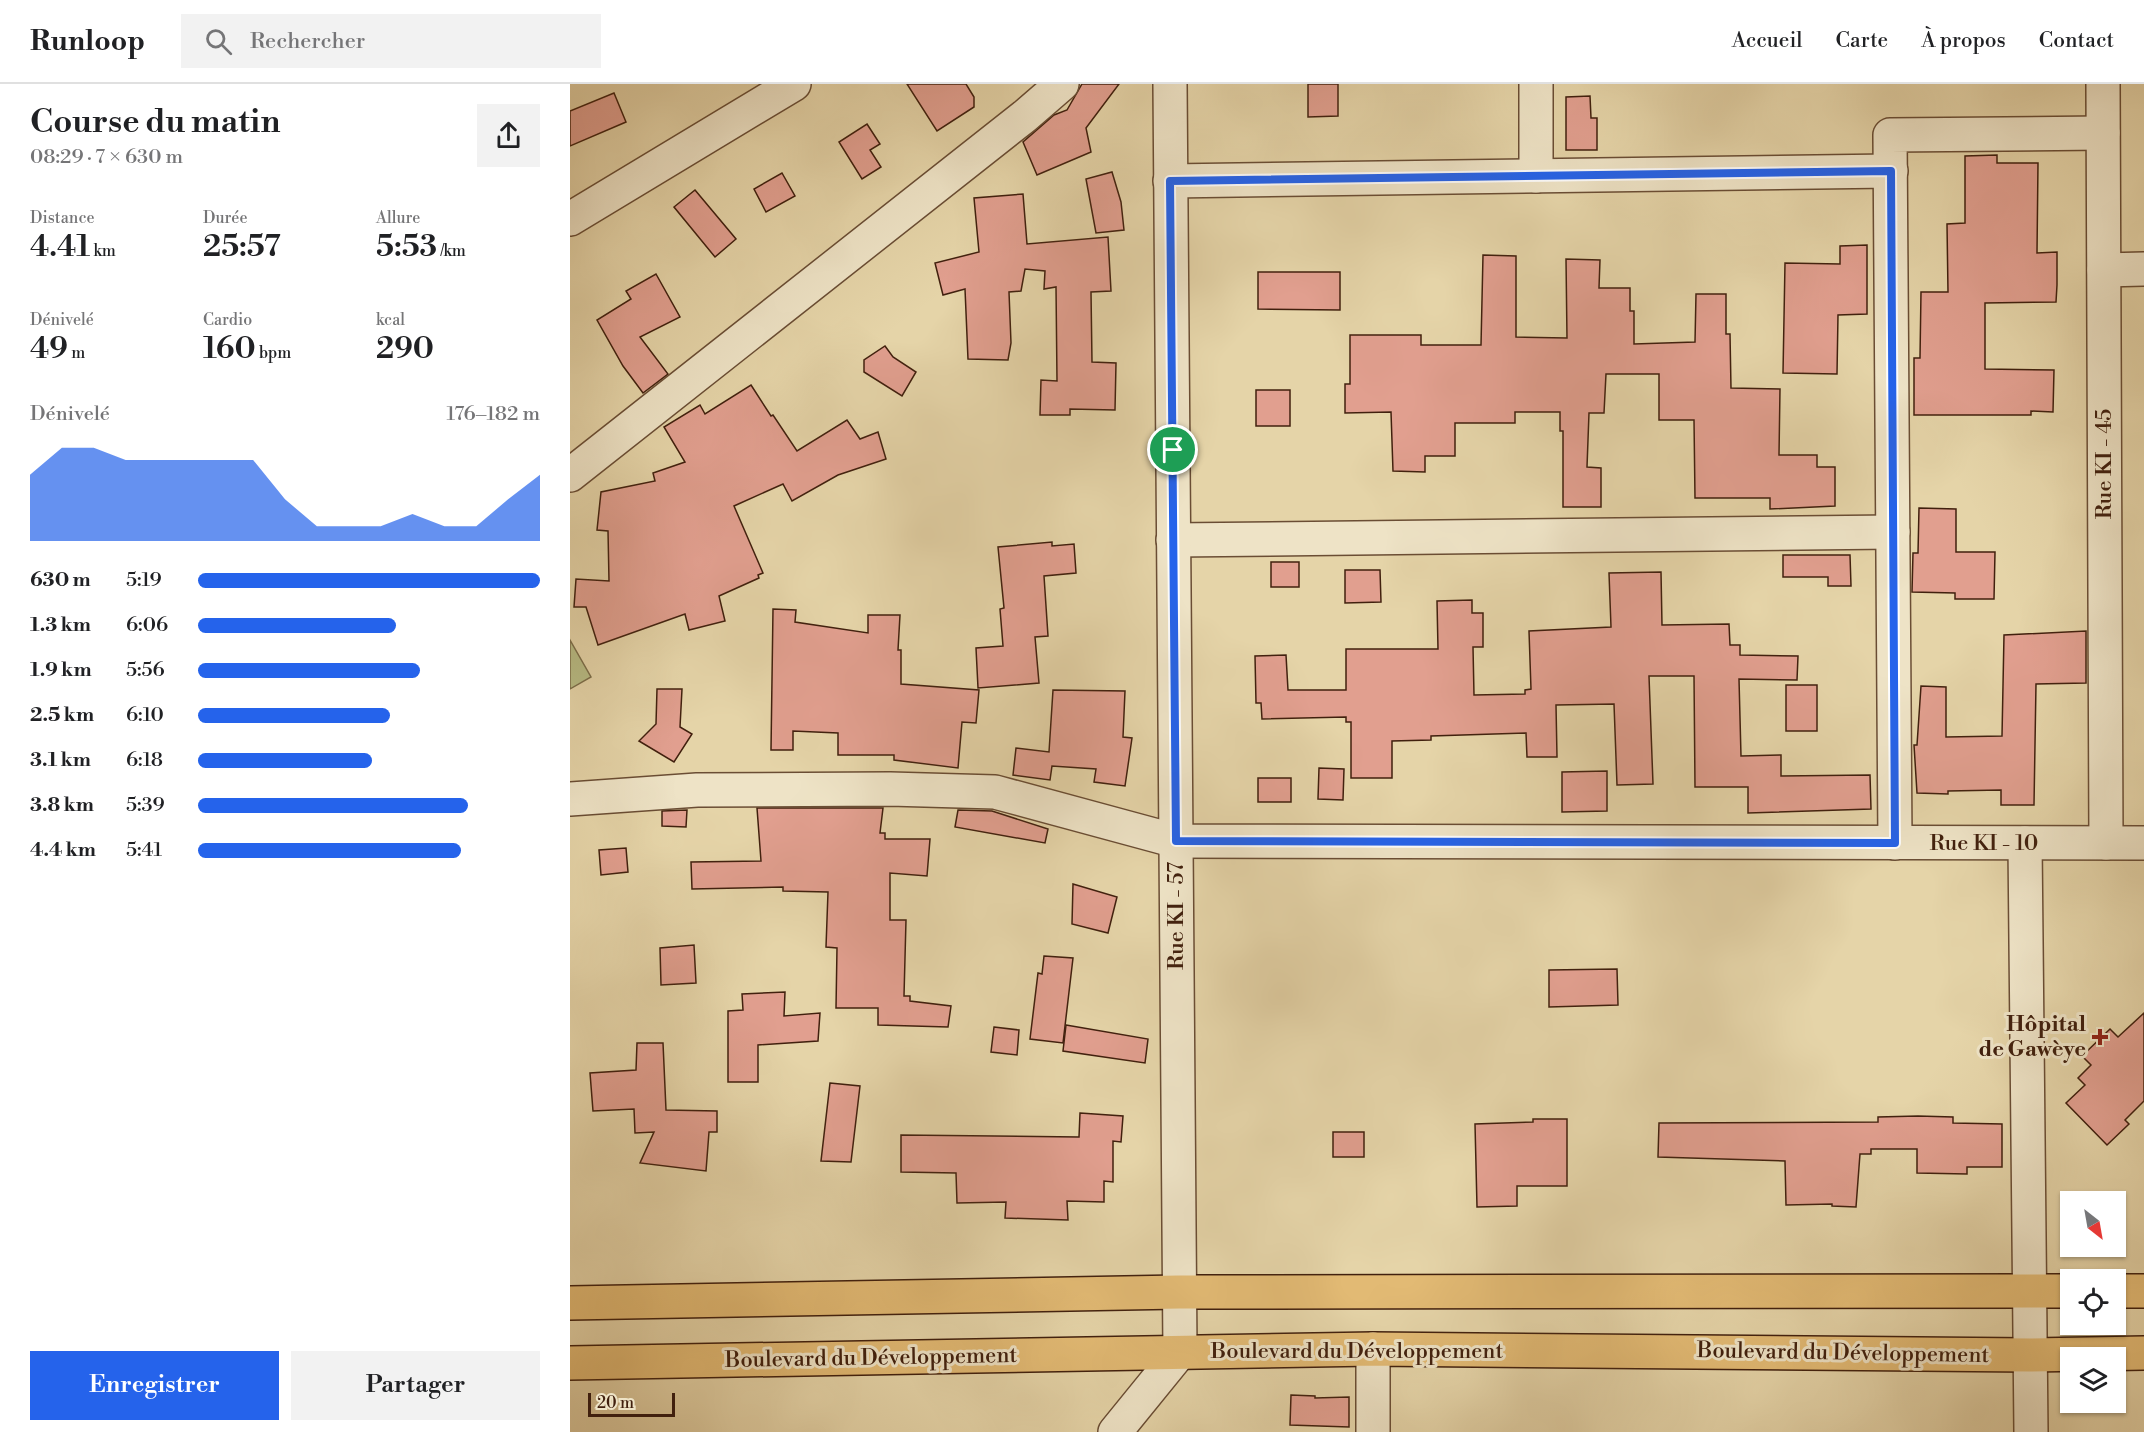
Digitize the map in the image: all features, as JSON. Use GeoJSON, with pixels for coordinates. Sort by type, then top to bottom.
{"type":"FeatureCollection","features":[{"type":"Feature","properties":{"kind":"highway"},"geometry":{"type":"LineString","coordinates":[[570,1303],[1179,1292],[2060,1291]]}},
{"type":"Feature","properties":{"kind":"highway"},"geometry":{"type":"LineString","coordinates":[[2126,1291],[2144,1291]]}},
{"type":"Feature","properties":{"kind":"highway","name":"Boulevard du Développement"},"geometry":{"type":"LineString","coordinates":[[570,1363],[1373,1349],[2029,1355],[2144,1353]]}},
{"type":"Feature","properties":{"kind":"street"},"geometry":{"type":"LineString","coordinates":[[570,219],[794,84]]}},
{"type":"Feature","properties":{"kind":"street"},"geometry":{"type":"LineString","coordinates":[[570,475],[1025,116],[1062,84]]}},
{"type":"Feature","properties":{"kind":"street","name":"Rue KI - 57"},"geometry":{"type":"LineString","coordinates":[[1170,84],[1180,1352]]}},
{"type":"Feature","properties":{"kind":"street"},"geometry":{"type":"LineString","coordinates":[[1536,84],[1536,176]]}},
{"type":"Feature","properties":{"kind":"street","name":"Rue KI - 45"},"geometry":{"type":"LineString","coordinates":[[2103,84],[2106,843]]}},
{"type":"Feature","properties":{"kind":"street"},"geometry":{"type":"LineString","coordinates":[[1895,843],[1890,135],[2103,133]]}},
{"type":"Feature","properties":{"kind":"street"},"geometry":{"type":"LineString","coordinates":[[1170,181],[1891,171]]}},
{"type":"Feature","properties":{"kind":"street"},"geometry":{"type":"LineString","coordinates":[[2104,270],[2144,269]]}},
{"type":"Feature","properties":{"kind":"street"},"geometry":{"type":"LineString","coordinates":[[1173,540],[1893,532]]}},
{"type":"Feature","properties":{"kind":"street","name":"Rue KI - 10"},"geometry":{"type":"LineString","coordinates":[[570,799],[698,790],[890,789],[995,792],[1176,841],[2144,843]]}},
{"type":"Feature","properties":{"kind":"street"},"geometry":{"type":"LineString","coordinates":[[2025,843],[2031,1432]]}},
{"type":"Feature","properties":{"kind":"street"},"geometry":{"type":"LineString","coordinates":[[1373,1349],[1373,1432]]}},
{"type":"Feature","properties":{"kind":"street"},"geometry":{"type":"LineString","coordinates":[[1114,1432],[1180,1352]]}},
{"type":"Feature","properties":{"kind":"green space"},"geometry":{"type":"Polygon","coordinates":[[[570,640],[591,677],[570,689],[570,640]]]}},
{"type":"Feature","properties":{"kind":"building"},"geometry":{"type":"Polygon","coordinates":[[[907,84],[966,84],[974,97],[974,107],[937,131],[907,84]]]}},
{"type":"Feature","properties":{"kind":"building"},"geometry":{"type":"Polygon","coordinates":[[[1082,84],[1119,84],[1086,128],[1091,152],[1037,175],[1023,142],[1054,115],[1067,110],[1082,84]]]}},
{"type":"Feature","properties":{"kind":"building"},"geometry":{"type":"Polygon","coordinates":[[[1308,84],[1338,84],[1338,116],[1308,117],[1308,84]]]}},
{"type":"Feature","properties":{"kind":"building"},"geometry":{"type":"Polygon","coordinates":[[[614,93],[626,122],[570,146],[570,111],[614,93]]]}},
{"type":"Feature","properties":{"kind":"building"},"geometry":{"type":"Polygon","coordinates":[[[1590,96],[1591,118],[1597,118],[1597,150],[1566,150],[1566,97],[1590,96]]]}},
{"type":"Feature","properties":{"kind":"building"},"geometry":{"type":"Polygon","coordinates":[[[867,124],[880,144],[870,150],[881,167],[862,179],[839,142],[867,124]]]}},
{"type":"Feature","properties":{"kind":"building"},"geometry":{"type":"Polygon","coordinates":[[[1997,155],[1997,163],[2038,163],[2037,253],[2057,252],[2057,285],[2056,302],[1985,303],[1985,369],[2054,370],[2053,412],[2031,411],[2031,415],[1914,415],[1914,358],[1920,358],[1921,292],[1948,292],[1947,224],[1965,223],[1965,156],[1997,155]]]}},
{"type":"Feature","properties":{"kind":"building"},"geometry":{"type":"Polygon","coordinates":[[[1112,172],[1121,202],[1124,230],[1096,233],[1086,179],[1112,172]]]}},
{"type":"Feature","properties":{"kind":"building"},"geometry":{"type":"Polygon","coordinates":[[[782,173],[795,196],[766,212],[754,189],[782,173]]]}},
{"type":"Feature","properties":{"kind":"building"},"geometry":{"type":"Polygon","coordinates":[[[695,190],[736,239],[715,257],[674,207],[695,190]]]}},
{"type":"Feature","properties":{"kind":"building"},"geometry":{"type":"Polygon","coordinates":[[[1023,194],[1027,244],[1108,237],[1111,291],[1091,292],[1092,362],[1116,363],[1115,410],[1070,409],[1070,415],[1040,415],[1041,380],[1057,381],[1056,287],[1044,289],[1045,271],[1025,269],[1021,291],[1009,292],[1011,343],[1008,360],[968,359],[965,289],[943,295],[935,263],[979,252],[974,198],[1023,194]]]}},
{"type":"Feature","properties":{"kind":"building"},"geometry":{"type":"Polygon","coordinates":[[[1867,245],[1867,314],[1838,315],[1837,374],[1783,373],[1785,263],[1840,264],[1840,246],[1867,245]]]}},
{"type":"Feature","properties":{"kind":"building"},"geometry":{"type":"Polygon","coordinates":[[[1483,255],[1516,256],[1516,337],[1567,338],[1566,259],[1600,260],[1599,288],[1630,288],[1630,311],[1634,311],[1634,344],[1695,342],[1696,294],[1726,294],[1726,334],[1730,334],[1731,388],[1780,389],[1779,455],[1817,455],[1817,467],[1835,467],[1835,506],[1770,509],[1770,498],[1695,498],[1694,420],[1659,420],[1659,374],[1606,374],[1604,413],[1589,413],[1587,467],[1601,468],[1601,507],[1563,507],[1563,431],[1560,431],[1560,412],[1515,412],[1515,423],[1455,423],[1455,456],[1425,456],[1425,472],[1393,471],[1391,412],[1345,413],[1345,384],[1350,384],[1350,335],[1421,335],[1421,345],[1481,345],[1483,255]]]}},
{"type":"Feature","properties":{"kind":"building"},"geometry":{"type":"Polygon","coordinates":[[[1258,272],[1340,272],[1340,310],[1258,309],[1258,272]]]}},
{"type":"Feature","properties":{"kind":"building"},"geometry":{"type":"Polygon","coordinates":[[[656,274],[680,317],[640,337],[668,374],[643,393],[623,366],[597,320],[631,299],[626,291],[656,274]]]}},
{"type":"Feature","properties":{"kind":"building"},"geometry":{"type":"Polygon","coordinates":[[[885,346],[893,357],[916,372],[902,396],[864,372],[864,360],[885,346]]]}},
{"type":"Feature","properties":{"kind":"building"},"geometry":{"type":"Polygon","coordinates":[[[751,385],[797,451],[847,420],[860,439],[878,432],[886,459],[838,475],[792,501],[783,484],[734,506],[763,573],[758,575],[759,578],[719,596],[725,621],[689,630],[685,614],[598,645],[586,607],[574,607],[576,579],[609,581],[608,531],[597,530],[601,492],[655,481],[653,473],[685,462],[664,427],[700,405],[705,414],[751,385]]]}},
{"type":"Feature","properties":{"kind":"building"},"geometry":{"type":"Polygon","coordinates":[[[1256,390],[1290,390],[1290,426],[1256,426],[1256,390]]]}},
{"type":"Feature","properties":{"kind":"building"},"geometry":{"type":"Polygon","coordinates":[[[1919,508],[1956,509],[1956,552],[1995,552],[1994,599],[1955,599],[1955,593],[1912,592],[1913,553],[1918,553],[1919,508]]]}},
{"type":"Feature","properties":{"kind":"building"},"geometry":{"type":"Polygon","coordinates":[[[1052,542],[1052,546],[1074,544],[1076,573],[1044,576],[1048,636],[1035,637],[1039,683],[978,688],[976,648],[1003,646],[1000,609],[1004,608],[998,547],[1052,542]]]}},
{"type":"Feature","properties":{"kind":"building"},"geometry":{"type":"Polygon","coordinates":[[[1783,555],[1850,555],[1851,586],[1828,586],[1828,577],[1783,577],[1783,555]]]}},
{"type":"Feature","properties":{"kind":"building"},"geometry":{"type":"Polygon","coordinates":[[[1271,562],[1299,562],[1299,587],[1271,587],[1271,562]]]}},
{"type":"Feature","properties":{"kind":"building"},"geometry":{"type":"Polygon","coordinates":[[[1345,570],[1380,570],[1381,602],[1345,603],[1345,570]]]}},
{"type":"Feature","properties":{"kind":"building"},"geometry":{"type":"Polygon","coordinates":[[[1661,572],[1662,625],[1729,624],[1730,645],[1740,645],[1740,655],[1798,656],[1797,680],[1739,679],[1741,756],[1781,755],[1781,776],[1870,775],[1871,809],[1748,813],[1748,787],[1695,787],[1694,676],[1649,676],[1653,784],[1617,785],[1614,704],[1556,705],[1557,757],[1527,757],[1526,733],[1431,736],[1431,740],[1392,741],[1392,778],[1351,778],[1351,722],[1346,722],[1346,717],[1262,719],[1261,703],[1256,703],[1255,656],[1286,655],[1288,690],[1346,690],[1346,649],[1438,649],[1437,601],[1472,600],[1472,613],[1483,613],[1483,647],[1473,647],[1474,695],[1525,694],[1525,690],[1531,689],[1529,631],[1611,627],[1609,573],[1661,572]]]}},
{"type":"Feature","properties":{"kind":"building"},"geometry":{"type":"Polygon","coordinates":[[[773,609],[796,610],[795,622],[868,633],[868,615],[900,615],[898,650],[901,650],[901,684],[979,690],[976,723],[962,722],[958,768],[894,760],[894,755],[838,755],[838,733],[793,731],[793,750],[771,750],[773,609]]]}},
{"type":"Feature","properties":{"kind":"building"},"geometry":{"type":"Polygon","coordinates":[[[2086,631],[2086,683],[2036,684],[2034,805],[2001,805],[2001,790],[1948,791],[1948,794],[1917,793],[1914,745],[1917,745],[1921,686],[1946,687],[1946,737],[2002,736],[2004,635],[2086,631]]]}},
{"type":"Feature","properties":{"kind":"building"},"geometry":{"type":"Polygon","coordinates":[[[1786,685],[1817,685],[1817,731],[1786,731],[1786,685]]]}},
{"type":"Feature","properties":{"kind":"building"},"geometry":{"type":"Polygon","coordinates":[[[657,689],[682,689],[680,727],[692,734],[674,762],[639,741],[656,724],[657,689]]]}},
{"type":"Feature","properties":{"kind":"building"},"geometry":{"type":"Polygon","coordinates":[[[1053,690],[1125,691],[1123,737],[1132,738],[1125,786],[1094,782],[1096,769],[1052,766],[1050,780],[1013,775],[1016,748],[1049,752],[1053,690]]]}},
{"type":"Feature","properties":{"kind":"building"},"geometry":{"type":"Polygon","coordinates":[[[1319,768],[1344,769],[1343,800],[1318,799],[1319,768]]]}},
{"type":"Feature","properties":{"kind":"building"},"geometry":{"type":"Polygon","coordinates":[[[1607,771],[1607,811],[1562,812],[1562,772],[1607,771]]]}},
{"type":"Feature","properties":{"kind":"building"},"geometry":{"type":"Polygon","coordinates":[[[1258,778],[1291,778],[1291,802],[1258,802],[1258,778]]]}},
{"type":"Feature","properties":{"kind":"building"},"geometry":{"type":"Polygon","coordinates":[[[757,808],[883,808],[880,833],[885,833],[885,839],[930,839],[927,876],[890,873],[890,920],[906,920],[904,996],[910,996],[910,1001],[951,1006],[948,1027],[878,1025],[878,1008],[836,1008],[837,948],[826,947],[828,892],[783,891],[783,887],[692,889],[691,862],[761,861],[757,808]]]}},
{"type":"Feature","properties":{"kind":"building"},"geometry":{"type":"Polygon","coordinates":[[[687,810],[686,827],[662,826],[662,811],[687,810]]]}},
{"type":"Feature","properties":{"kind":"building"},"geometry":{"type":"Polygon","coordinates":[[[958,810],[992,811],[1048,829],[1045,843],[955,827],[958,810]]]}},
{"type":"Feature","properties":{"kind":"building"},"geometry":{"type":"Polygon","coordinates":[[[626,848],[628,872],[601,875],[599,850],[626,848]]]}},
{"type":"Feature","properties":{"kind":"building"},"geometry":{"type":"Polygon","coordinates":[[[1073,884],[1117,897],[1108,933],[1072,924],[1073,884]]]}},
{"type":"Feature","properties":{"kind":"building"},"geometry":{"type":"Polygon","coordinates":[[[694,945],[696,983],[661,985],[660,948],[694,945]]]}},
{"type":"Feature","properties":{"kind":"building"},"geometry":{"type":"Polygon","coordinates":[[[1044,956],[1073,958],[1063,1043],[1030,1039],[1038,973],[1042,974],[1044,956]]]}},
{"type":"Feature","properties":{"kind":"building"},"geometry":{"type":"Polygon","coordinates":[[[1617,969],[1618,1005],[1549,1007],[1549,970],[1617,969]]]}},
{"type":"Feature","properties":{"kind":"building"},"geometry":{"type":"Polygon","coordinates":[[[785,992],[784,1016],[820,1013],[818,1041],[758,1045],[758,1082],[728,1082],[728,1011],[743,1010],[742,994],[785,992]]]}},
{"type":"Feature","properties":{"kind":"building"},"geometry":{"type":"Polygon","coordinates":[[[2144,1013],[2144,1101],[2125,1120],[2129,1124],[2107,1145],[2066,1103],[2085,1085],[2078,1078],[2091,1065],[2082,1056],[2110,1029],[2118,1037],[2144,1013]]]}},
{"type":"Feature","properties":{"kind":"building"},"geometry":{"type":"Polygon","coordinates":[[[1066,1025],[1148,1039],[1145,1063],[1063,1051],[1066,1025]]]}},
{"type":"Feature","properties":{"kind":"building"},"geometry":{"type":"Polygon","coordinates":[[[994,1027],[1019,1030],[1017,1055],[991,1052],[994,1027]]]}},
{"type":"Feature","properties":{"kind":"building"},"geometry":{"type":"Polygon","coordinates":[[[637,1043],[663,1043],[666,1110],[717,1111],[717,1132],[709,1132],[706,1171],[640,1163],[654,1132],[635,1133],[634,1109],[593,1111],[590,1073],[636,1070],[637,1043]]]}},
{"type":"Feature","properties":{"kind":"building"},"geometry":{"type":"Polygon","coordinates":[[[830,1083],[860,1086],[851,1162],[821,1161],[830,1083]]]}},
{"type":"Feature","properties":{"kind":"building"},"geometry":{"type":"Polygon","coordinates":[[[1080,1113],[1123,1116],[1121,1142],[1113,1141],[1113,1182],[1104,1181],[1104,1202],[1067,1201],[1068,1220],[1005,1218],[1006,1202],[957,1203],[956,1173],[901,1172],[901,1135],[1079,1137],[1080,1113]]]}},
{"type":"Feature","properties":{"kind":"building"},"geometry":{"type":"Polygon","coordinates":[[[1878,1117],[1953,1117],[1953,1123],[2002,1124],[2002,1167],[1967,1167],[1967,1174],[1917,1173],[1917,1149],[1871,1149],[1871,1154],[1860,1154],[1856,1207],[1832,1206],[1832,1204],[1786,1205],[1785,1161],[1658,1157],[1659,1123],[1878,1122],[1878,1117]]]}},
{"type":"Feature","properties":{"kind":"building"},"geometry":{"type":"Polygon","coordinates":[[[1533,1119],[1567,1119],[1567,1186],[1517,1186],[1517,1206],[1477,1207],[1475,1124],[1533,1122],[1533,1119]]]}},
{"type":"Feature","properties":{"kind":"building"},"geometry":{"type":"Polygon","coordinates":[[[1333,1132],[1364,1132],[1364,1157],[1333,1157],[1333,1132]]]}},
{"type":"Feature","properties":{"kind":"building"},"geometry":{"type":"Polygon","coordinates":[[[1291,1395],[1315,1396],[1315,1398],[1349,1397],[1349,1427],[1290,1425],[1291,1395]]]}},
{"type":"Feature","properties":{"kind":"place","name":"Hôpital de Gawèye"},"geometry":{"type":"Point","coordinates":[2100,1037]}},
{"type":"Feature","properties":{"kind":"route"},"geometry":{"type":"LineString","coordinates":[[1891,171],[1895,843],[1176,841],[1173,450],[1170,181],[1891,171]]}}]}
